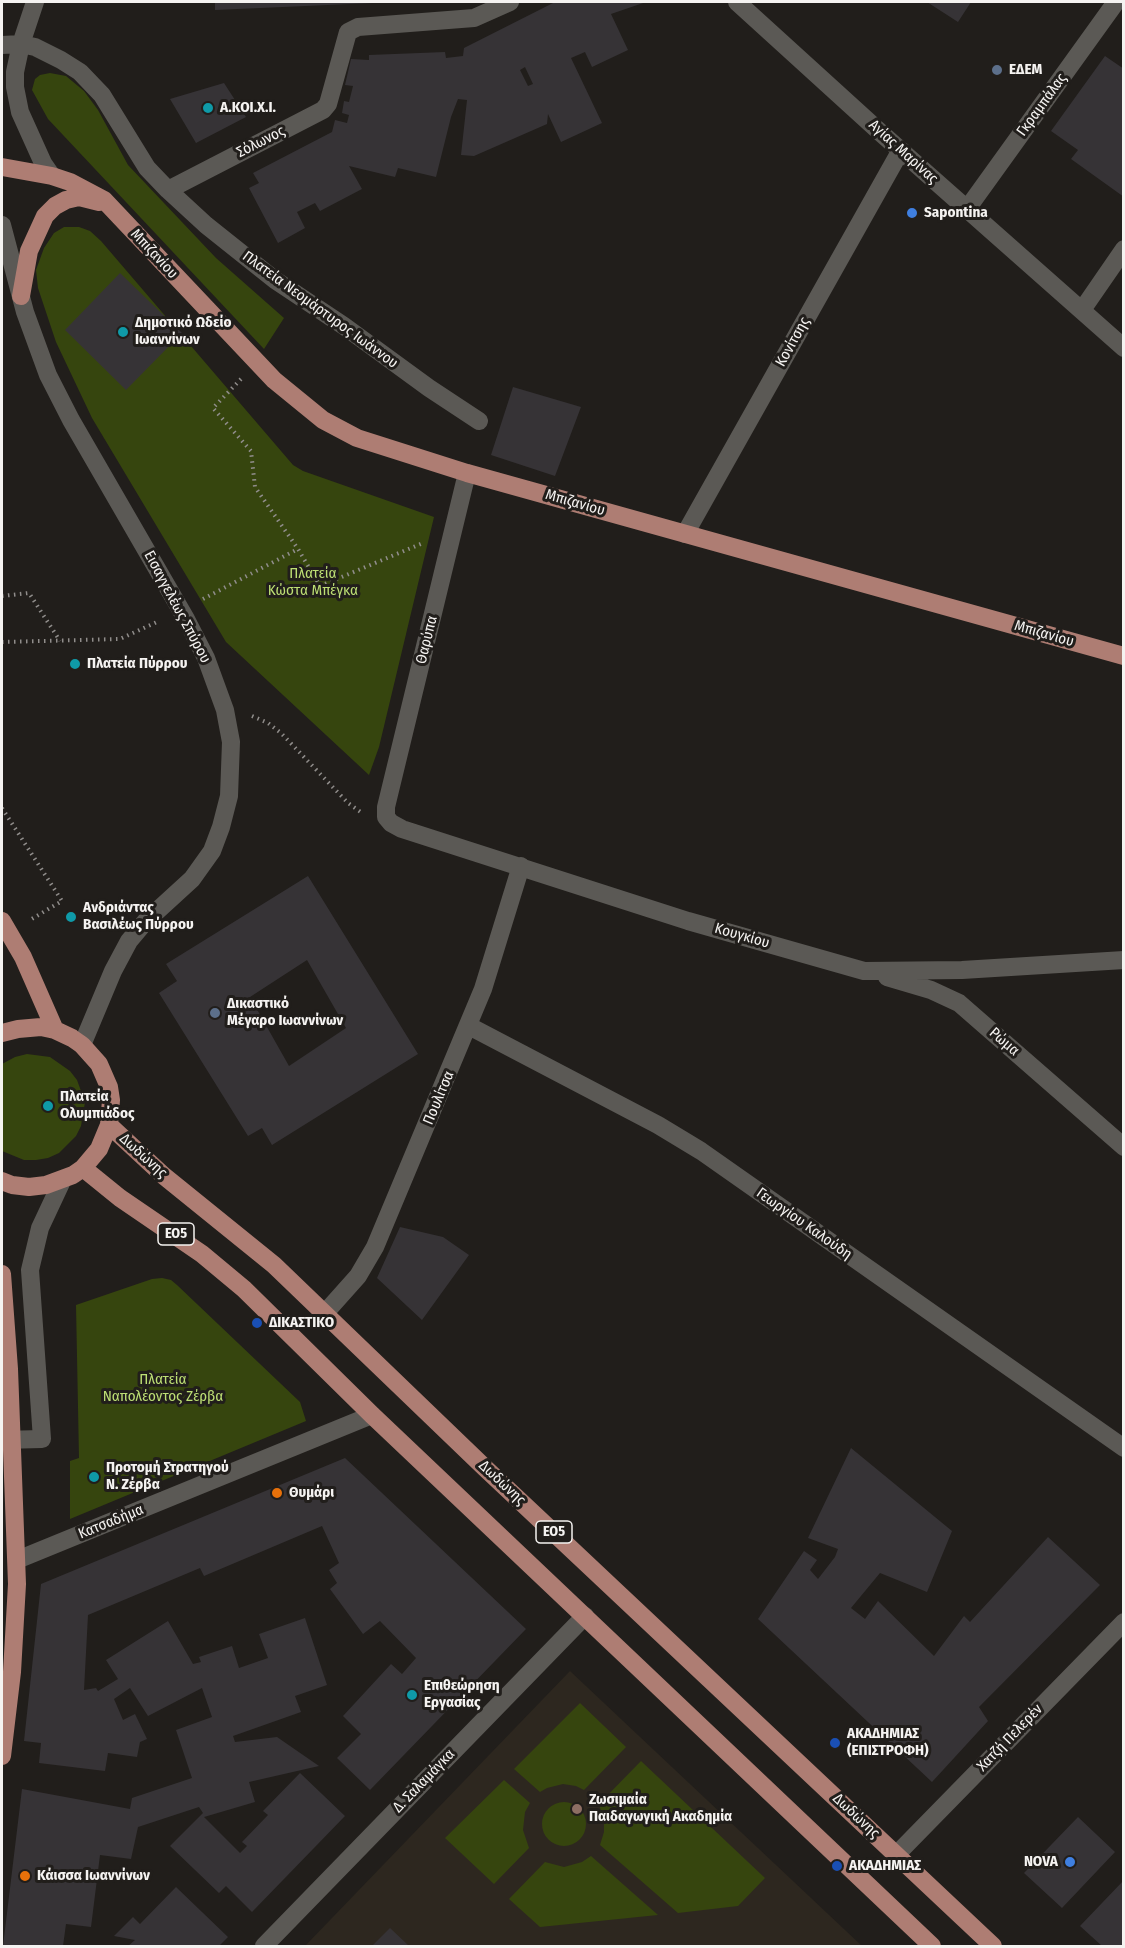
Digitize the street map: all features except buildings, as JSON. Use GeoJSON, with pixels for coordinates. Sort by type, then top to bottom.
{"type":"FeatureCollection","features":[{"type":"Feature","properties":{"kind":"main road","name":"Μπιζανίου"},"geometry":{"type":"LineString","coordinates":[[2,167],[52,176],[84,188],[104,200],[274,380],[306,407],[340,430],[372,443],[467,473],[1124,656]]}},
{"type":"Feature","properties":{"kind":"main road"},"geometry":{"type":"LineString","coordinates":[[21,296],[29,251],[38,228],[50,211],[66,200],[79,197],[110,206]]}},
{"type":"Feature","properties":{"kind":"main road"},"geometry":{"type":"LineString","coordinates":[[5,927],[23,957],[55,1030]]}},
{"type":"Feature","properties":{"kind":"main road","name":"Δωδώνης"},"geometry":{"type":"LineString","coordinates":[[2,1033],[30,1026],[55,1030],[66,1035],[82,1045],[99,1064],[109,1087],[111,1100],[109,1125],[99,1149],[83,1168],[62,1180],[46,1185],[29,1187],[2,1181]]}},
{"type":"Feature","properties":{"kind":"main road","name":"Δωδώνης"},"geometry":{"type":"LineString","coordinates":[[109,1125],[164,1176],[274,1265],[485,1468],[897,1854],[993,1947]]}},
{"type":"Feature","properties":{"kind":"main road","name":"ΕΟ5"},"geometry":{"type":"LineString","coordinates":[[83,1168],[120,1198],[230,1276],[372,1415],[932,1947]]}},
{"type":"Feature","properties":{"kind":"main road"},"geometry":{"type":"LineString","coordinates":[[2,1274],[7,1440],[17,1560],[8,1621],[12,1672],[2,1756]]}},
{"type":"Feature","properties":{"kind":"street"},"geometry":{"type":"LineString","coordinates":[[34,2],[21,44],[15,72],[15,87],[20,112],[43,163],[52,176]]}},
{"type":"Feature","properties":{"kind":"street","name":"Σόλωνος"},"geometry":{"type":"LineString","coordinates":[[168,190],[322,110],[328,104],[348,32],[358,27],[474,18],[510,2]]}},
{"type":"Feature","properties":{"kind":"street","name":"Αγίας Μαρίνας"},"geometry":{"type":"LineString","coordinates":[[737,2],[1124,348]]}},
{"type":"Feature","properties":{"kind":"street","name":"Γκραμπάλας"},"geometry":{"type":"LineString","coordinates":[[967,209],[1116,2]]}},
{"type":"Feature","properties":{"kind":"street"},"geometry":{"type":"LineString","coordinates":[[2,45],[21,44],[35,47],[67,63],[91,82],[102,95],[147,168],[168,190]]}},
{"type":"Feature","properties":{"kind":"street","name":"Κονίτσης"},"geometry":{"type":"LineString","coordinates":[[685,534],[901,150]]}},
{"type":"Feature","properties":{"kind":"street","name":"Πλατεία Νεομάρτυρος Ιωάννου"},"geometry":{"type":"LineString","coordinates":[[168,190],[275,280],[479,421]]}},
{"type":"Feature","properties":{"kind":"street","name":"Εισαγγελέως Σπύρου"},"geometry":{"type":"LineString","coordinates":[[2,225],[40,356],[60,399],[206,658],[225,710],[231,742],[231,780],[225,813],[215,845],[205,863],[192,879],[145,922],[129,941],[113,971],[82,1045]]}},
{"type":"Feature","properties":{"kind":"street"},"geometry":{"type":"LineString","coordinates":[[1082,310],[1124,249]]}},
{"type":"Feature","properties":{"kind":"street","name":"Θαρύπα"},"geometry":{"type":"LineString","coordinates":[[387,813],[467,473]]}},
{"type":"Feature","properties":{"kind":"street","name":"Κουγκίου"},"geometry":{"type":"LineString","coordinates":[[387,813],[402,829],[688,921],[864,971],[962,970],[1124,960]]}},
{"type":"Feature","properties":{"kind":"street","name":"Πουλίτσα"},"geometry":{"type":"LineString","coordinates":[[325,1313],[358,1276],[375,1247],[469,1026],[483,989],[521,866]]}},
{"type":"Feature","properties":{"kind":"street","name":"Ρώμα"},"geometry":{"type":"LineString","coordinates":[[864,971],[931,990],[959,1003],[1124,1147]]}},
{"type":"Feature","properties":{"kind":"street","name":"Γεωργίου Καλούδη"},"geometry":{"type":"LineString","coordinates":[[469,1026],[658,1125],[701,1151],[1124,1449]]}},
{"type":"Feature","properties":{"kind":"street"},"geometry":{"type":"LineString","coordinates":[[7,1440],[42,1439],[30,1270],[40,1228],[62,1180]]}},
{"type":"Feature","properties":{"kind":"street","name":"Κατσαδήμα"},"geometry":{"type":"LineString","coordinates":[[17,1560],[372,1415]]}},
{"type":"Feature","properties":{"kind":"street","name":"Δ. Σαλαμάγκα"},"geometry":{"type":"LineString","coordinates":[[264,1947],[585,1616]]}},
{"type":"Feature","properties":{"kind":"street","name":"Χατζή Πελερέν"},"geometry":{"type":"LineString","coordinates":[[897,1854],[1124,1622]]}},
{"type":"Feature","properties":{"kind":"path"},"geometry":{"type":"LineString","coordinates":[[257,362],[213,408],[251,451],[255,488],[298,549],[320,586],[428,541],[449,547]]}},
{"type":"Feature","properties":{"kind":"path"},"geometry":{"type":"LineString","coordinates":[[204,599],[298,549]]}},
{"type":"Feature","properties":{"kind":"path"},"geometry":{"type":"LineString","coordinates":[[2,596],[28,593],[60,640]]}},
{"type":"Feature","properties":{"kind":"path"},"geometry":{"type":"LineString","coordinates":[[2,642],[126,637]]}},
{"type":"Feature","properties":{"kind":"path"},"geometry":{"type":"LineString","coordinates":[[225,710],[255,717],[268,723],[294,744],[357,811],[364,815],[387,813]]}},
{"type":"Feature","properties":{"kind":"path"},"geometry":{"type":"LineString","coordinates":[[2,808],[62,901],[5,927]]}},
{"type":"Feature","properties":{"kind":"shaded area","name":"Ζωσιμαία Παιδαγωγική Ακαδημία"},"geometry":{"type":"Polygon","coordinates":[[[570,1671],[862,1946],[305,1946],[570,1671]]]}},
{"type":"Feature","properties":{"kind":"green space"},"geometry":{"type":"Polygon","coordinates":[[[50,73],[66,76],[84,91],[98,110],[128,165],[216,258],[284,318],[264,349],[48,119],[32,90],[35,79],[40,75],[50,73]]]}},
{"type":"Feature","properties":{"kind":"green space","name":"Πλατεία Κώστα Μπέγκα"},"geometry":{"type":"Polygon","coordinates":[[[64,227],[79,227],[90,231],[101,241],[293,465],[303,471],[434,517],[379,747],[369,775],[226,642],[92,418],[56,342],[38,288],[36,270],[44,248],[54,233],[64,227]]]}},
{"type":"Feature","properties":{"kind":"green space","name":"Πλατεία Ολυμπιάδος"},"geometry":{"type":"Polygon","coordinates":[[[27,1054],[50,1057],[70,1071],[77,1080],[85,1102],[81,1126],[76,1136],[59,1153],[36,1160],[24,1160],[2,1151],[2,1064],[27,1054]]]}},
{"type":"Feature","properties":{"kind":"green space","name":"Πλατεία Ναπολέοντος Ζέρβα"},"geometry":{"type":"Polygon","coordinates":[[[152,1279],[171,1280],[177,1285],[300,1402],[306,1421],[70,1519],[70,1461],[79,1458],[76,1305],[152,1279]]]}},
{"type":"Feature","properties":{"kind":"green space"},"geometry":{"type":"Polygon","coordinates":[[[580,1703],[626,1747],[584,1790],[563,1784],[540,1792],[514,1769],[580,1703]]]}},
{"type":"Feature","properties":{"kind":"green space"},"geometry":{"type":"Polygon","coordinates":[[[641,1761],[765,1878],[738,1906],[678,1913],[600,1845],[604,1822],[599,1804],[641,1761]]]}},
{"type":"Feature","properties":{"kind":"green space"},"geometry":{"type":"Polygon","coordinates":[[[504,1780],[530,1803],[525,1812],[523,1830],[529,1848],[494,1884],[445,1838],[504,1780]]]}},
{"type":"Feature","properties":{"kind":"green space"},"geometry":{"type":"Polygon","coordinates":[[[564,1802],[579,1809],[586,1824],[579,1839],[564,1846],[549,1839],[542,1824],[549,1809],[564,1802]]]}},
{"type":"Feature","properties":{"kind":"green space"},"geometry":{"type":"Polygon","coordinates":[[[591,1856],[658,1915],[540,1927],[509,1899],[545,1862],[564,1867],[582,1862],[591,1856]]]}},
{"type":"Feature","properties":{"kind":"place","name":"ΕΔΕΜ"},"geometry":{"type":"Point","coordinates":[997,70]}},
{"type":"Feature","properties":{"kind":"place","name":"Α.ΚΟΙ.Χ.Ι."},"geometry":{"type":"Point","coordinates":[208,108]}},
{"type":"Feature","properties":{"kind":"place","name":"Sapontina"},"geometry":{"type":"Point","coordinates":[912,213]}},
{"type":"Feature","properties":{"kind":"place","name":"Δημοτικό Ωδείο Ιωαννίνων"},"geometry":{"type":"Point","coordinates":[123,332]}},
{"type":"Feature","properties":{"kind":"place","name":"Πλατεία Πύρρου"},"geometry":{"type":"Point","coordinates":[75,664]}},
{"type":"Feature","properties":{"kind":"place","name":"Ανδριάντας Βασιλέως Πύρρου"},"geometry":{"type":"Point","coordinates":[71,917]}},
{"type":"Feature","properties":{"kind":"place","name":"Δικαστικό Μέγαρο Ιωαννίνων"},"geometry":{"type":"Point","coordinates":[215,1013]}},
{"type":"Feature","properties":{"kind":"place","name":"Πλατεία Ολυμπιάδος"},"geometry":{"type":"Point","coordinates":[48,1106]}},
{"type":"Feature","properties":{"kind":"place","name":"ΔΙΚΑΣΤΙΚΟ"},"geometry":{"type":"Point","coordinates":[257,1323]}},
{"type":"Feature","properties":{"kind":"place","name":"Προτομή Στρατηγού Ν. Ζέρβα"},"geometry":{"type":"Point","coordinates":[94,1477]}},
{"type":"Feature","properties":{"kind":"place","name":"Θυμάρι"},"geometry":{"type":"Point","coordinates":[277,1493]}},
{"type":"Feature","properties":{"kind":"place","name":"Επιθεώρηση Εργασίας"},"geometry":{"type":"Point","coordinates":[412,1695]}},
{"type":"Feature","properties":{"kind":"place","name":"ΑΚΑΔΗΜΙΑΣ (ΕΠΙΣΤΡΟΦΗ)"},"geometry":{"type":"Point","coordinates":[835,1743]}},
{"type":"Feature","properties":{"kind":"place","name":"Ζωσιμαία Παιδαγωγική Ακαδημία"},"geometry":{"type":"Point","coordinates":[577,1809]}},
{"type":"Feature","properties":{"kind":"place","name":"NOVA"},"geometry":{"type":"Point","coordinates":[1070,1862]}},
{"type":"Feature","properties":{"kind":"place","name":"ΑΚΑΔΗΜΙΑΣ"},"geometry":{"type":"Point","coordinates":[837,1866]}},
{"type":"Feature","properties":{"kind":"place","name":"Κάισσα Ιωαννίνων"},"geometry":{"type":"Point","coordinates":[25,1876]}}]}
